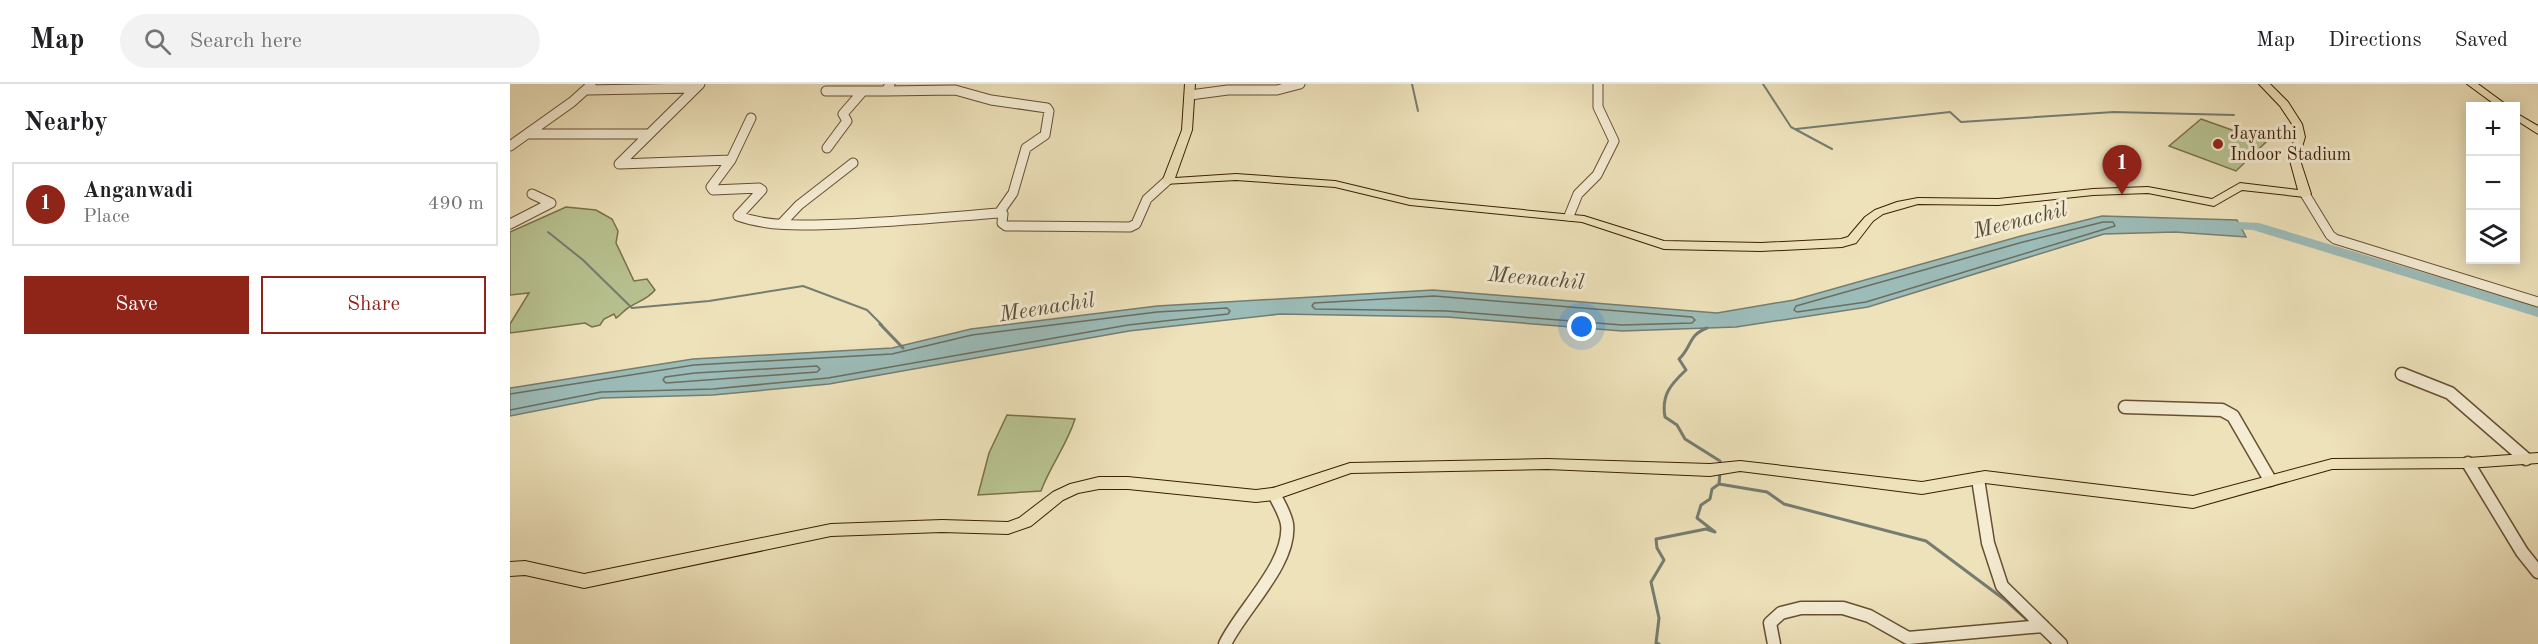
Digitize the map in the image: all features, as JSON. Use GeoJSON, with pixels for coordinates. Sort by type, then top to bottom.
{"type":"FeatureCollection","features":[{"type":"Feature","properties":{"kind":"main road"},"geometry":{"type":"LineString","coordinates":[[1190,89],[1187,130],[1168,180],[1172,183],[1236,177],[1335,184],[1417,203],[1569,216],[1597,223],[1652,243],[1761,247],[1842,243],[1852,240],[1869,219],[1879,212],[1918,201],[1998,202],[2093,192],[2148,190],[2214,203],[2240,186],[2305,194],[2294,158],[2300,137],[2297,124],[2284,104],[2264,84]]}},
{"type":"Feature","properties":{"kind":"main road"},"geometry":{"type":"LineString","coordinates":[[2472,84],[2497,102]]}},
{"type":"Feature","properties":{"kind":"main road"},"geometry":{"type":"LineString","coordinates":[[2520,119],[2538,131]]}},
{"type":"Feature","properties":{"kind":"main road"},"geometry":{"type":"LineString","coordinates":[[510,569],[525,568],[584,581],[831,530],[942,526],[1008,528],[1025,522],[1058,496],[1099,483],[1128,483],[1256,496],[1274,494],[1350,468],[1547,464],[1710,470],[1740,466],[1922,488],[1985,477],[2193,502],[2332,464],[2468,463],[2532,459]]}},
{"type":"Feature","properties":{"kind":"street"},"geometry":{"type":"LineString","coordinates":[[1190,89],[1277,90],[1300,84]]}},
{"type":"Feature","properties":{"kind":"street"},"geometry":{"type":"LineString","coordinates":[[1569,216],[1578,194],[1597,175],[1614,141],[1596,101],[1598,84]]}},
{"type":"Feature","properties":{"kind":"street"},"geometry":{"type":"LineString","coordinates":[[510,146],[589,87],[698,86]]}},
{"type":"Feature","properties":{"kind":"street"},"geometry":{"type":"LineString","coordinates":[[698,86],[619,164],[731,160]]}},
{"type":"Feature","properties":{"kind":"street"},"geometry":{"type":"LineString","coordinates":[[826,91],[863,91],[888,87],[955,90],[991,100],[1047,108],[1049,111],[1045,135],[1026,148],[1013,193],[999,213]]}},
{"type":"Feature","properties":{"kind":"street"},"geometry":{"type":"LineString","coordinates":[[827,148],[847,121],[843,114],[863,91]]}},
{"type":"Feature","properties":{"kind":"street"},"geometry":{"type":"LineString","coordinates":[[751,118],[731,160],[711,187],[713,190],[759,188],[762,190],[738,216],[743,221],[826,224],[999,213],[1003,214],[1002,223],[1006,226],[1130,227],[1136,224],[1147,199],[1168,180]]}},
{"type":"Feature","properties":{"kind":"street"},"geometry":{"type":"LineString","coordinates":[[528,134],[647,134]]}},
{"type":"Feature","properties":{"kind":"street"},"geometry":{"type":"LineString","coordinates":[[781,224],[799,205],[853,163]]}},
{"type":"Feature","properties":{"kind":"street"},"geometry":{"type":"LineString","coordinates":[[510,224],[551,203],[532,194]]}},
{"type":"Feature","properties":{"kind":"street"},"geometry":{"type":"LineString","coordinates":[[2305,194],[2330,235],[2335,239],[2538,302]]}},
{"type":"Feature","properties":{"kind":"street"},"geometry":{"type":"LineString","coordinates":[[2402,374],[2450,393],[2532,459]]}},
{"type":"Feature","properties":{"kind":"street"},"geometry":{"type":"LineString","coordinates":[[2126,408],[2222,410],[2233,416],[2270,480]]}},
{"type":"Feature","properties":{"kind":"street"},"geometry":{"type":"LineString","coordinates":[[2468,463],[2522,552],[2538,572]]}},
{"type":"Feature","properties":{"kind":"street"},"geometry":{"type":"LineString","coordinates":[[1978,479],[1988,543],[2002,586],[2061,644]]}},
{"type":"Feature","properties":{"kind":"street"},"geometry":{"type":"LineString","coordinates":[[1226,644],[1241,612],[1269,575],[1283,546],[1287,530],[1283,510],[1274,494]]}},
{"type":"Feature","properties":{"kind":"street"},"geometry":{"type":"LineString","coordinates":[[1774,644],[1770,622],[1781,613],[1801,608],[1842,608],[1869,616],[1908,638],[2043,626]]}},
{"type":"Feature","properties":{"kind":"green space","name":"Jayanthi Indoor Stadium"},"geometry":{"type":"Polygon","coordinates":[[[2201,119],[2266,142],[2236,171],[2169,146],[2201,119]]]}},
{"type":"Feature","properties":{"kind":"green space"},"geometry":{"type":"Polygon","coordinates":[[[566,207],[596,210],[612,219],[618,231],[616,243],[634,281],[647,279],[655,290],[616,318],[614,314],[604,319],[600,325],[592,327],[585,323],[510,333],[510,324],[529,293],[510,295],[510,232],[566,207]]]}},
{"type":"Feature","properties":{"kind":"green space"},"geometry":{"type":"Polygon","coordinates":[[[1007,415],[1075,419],[1041,491],[978,495],[989,453],[1007,415]]]}},
{"type":"Feature","properties":{"kind":"water"},"geometry":{"type":"Polygon","coordinates":[[[2102,216],[2237,220],[2246,237],[2175,232],[2104,234],[1868,307],[1736,327],[1622,331],[1447,317],[1280,314],[1129,331],[829,384],[713,395],[602,398],[510,416],[510,388],[693,359],[892,348],[971,329],[1157,306],[1433,290],[1717,313],[1794,300],[2021,236],[2102,216]]]}},
{"type":"Feature","properties":{"kind":"waterway"},"geometry":{"type":"LineString","coordinates":[[1412,84],[1418,111]]}},
{"type":"Feature","properties":{"kind":"waterway"},"geometry":{"type":"LineString","coordinates":[[1763,84],[1791,127],[1832,149]]}},
{"type":"Feature","properties":{"kind":"waterway"},"geometry":{"type":"LineString","coordinates":[[1796,129],[1950,112],[1961,122],[2114,112],[2234,115]]}},
{"type":"Feature","properties":{"kind":"waterway","name":"Meenachil"},"geometry":{"type":"LineString","coordinates":[[2219,225],[2254,226],[2538,312]]}},
{"type":"Feature","properties":{"kind":"waterway"},"geometry":{"type":"LineString","coordinates":[[548,232],[583,260],[632,308],[709,301],[803,286],[867,310],[882,325]]}},
{"type":"Feature","properties":{"kind":"waterway"},"geometry":{"type":"LineString","coordinates":[[880,324],[903,348]]}},
{"type":"Feature","properties":{"kind":"waterway"},"geometry":{"type":"LineString","coordinates":[[1707,328],[1696,334],[1679,359],[1686,370],[1668,390],[1664,409],[1665,417],[1677,425],[1685,439],[1720,461],[1720,466]]}},
{"type":"Feature","properties":{"kind":"waterway"},"geometry":{"type":"LineString","coordinates":[[1719,484],[1720,473]]}},
{"type":"Feature","properties":{"kind":"waterway"},"geometry":{"type":"LineString","coordinates":[[1659,644],[1656,643],[1659,618],[1651,582],[1664,560],[1657,548],[1656,539],[1706,529],[1715,532],[1697,518],[1701,505],[1710,499],[1712,489],[1719,484]]}},
{"type":"Feature","properties":{"kind":"waterway"},"geometry":{"type":"LineString","coordinates":[[1719,484],[1767,492],[1784,504],[1926,541],[2005,600],[2026,619]]}},
{"type":"Feature","properties":{"kind":"place","name":"Jayanthi Indoor Stadium"},"geometry":{"type":"Point","coordinates":[2218,144]}},
{"type":"Feature","properties":{"kind":"place","name":"Anganwadi"},"geometry":{"type":"Point","coordinates":[2122,195]}}]}
